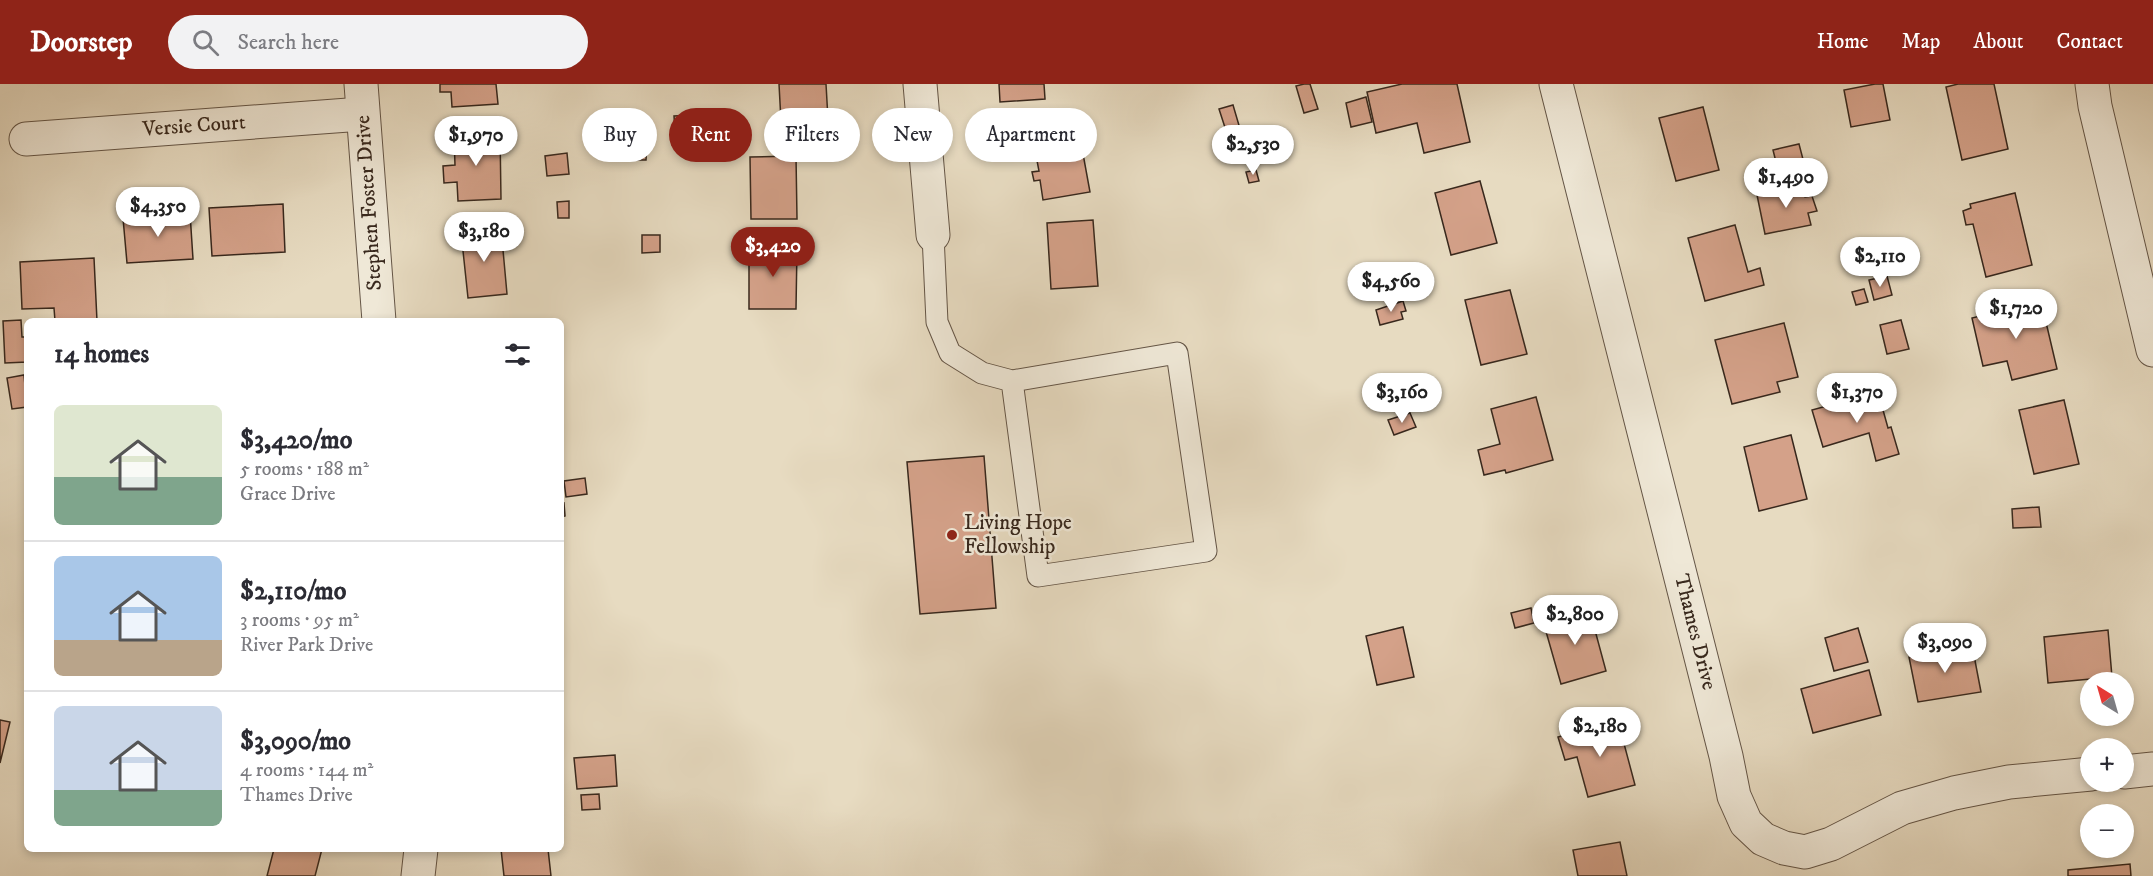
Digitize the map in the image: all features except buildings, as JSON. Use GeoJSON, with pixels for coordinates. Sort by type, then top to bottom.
{"type":"FeatureCollection","features":[{"type":"Feature","properties":{"kind":"street"},"geometry":{"type":"LineString","coordinates":[[920,84],[933,235]]}},
{"type":"Feature","properties":{"kind":"street","name":"Thames Drive"},"geometry":{"type":"LineString","coordinates":[[1556,84],[1734,796],[1746,823],[1763,839],[1784,848],[1805,852],[1831,844],[1902,808],[1954,793],[2009,782],[2080,775]]}},
{"type":"Feature","properties":{"kind":"street"},"geometry":{"type":"LineString","coordinates":[[2092,84],[2095,106],[2153,350]]}},
{"type":"Feature","properties":{"kind":"street","name":"Versie Court"},"geometry":{"type":"LineString","coordinates":[[26,139],[362,99]]}},
{"type":"Feature","properties":{"kind":"street","name":"Stephen Foster Drive"},"geometry":{"type":"LineString","coordinates":[[362,99],[379,318]]}},
{"type":"Feature","properties":{"kind":"street"},"geometry":{"type":"LineString","coordinates":[[2134,771],[2153,769]]}},
{"type":"Feature","properties":{"kind":"street"},"geometry":{"type":"LineString","coordinates":[[418,876],[421,852]]}},
{"type":"Feature","properties":{"kind":"lane"},"geometry":{"type":"LineString","coordinates":[[933,235],[937,322],[950,353],[982,373],[1012,381],[1177,354],[1206,551],[1038,576],[1012,381]]}},
{"type":"Feature","properties":{"kind":"place","name":"Living Hope Fellowship"},"geometry":{"type":"Point","coordinates":[952,535]}}]}
